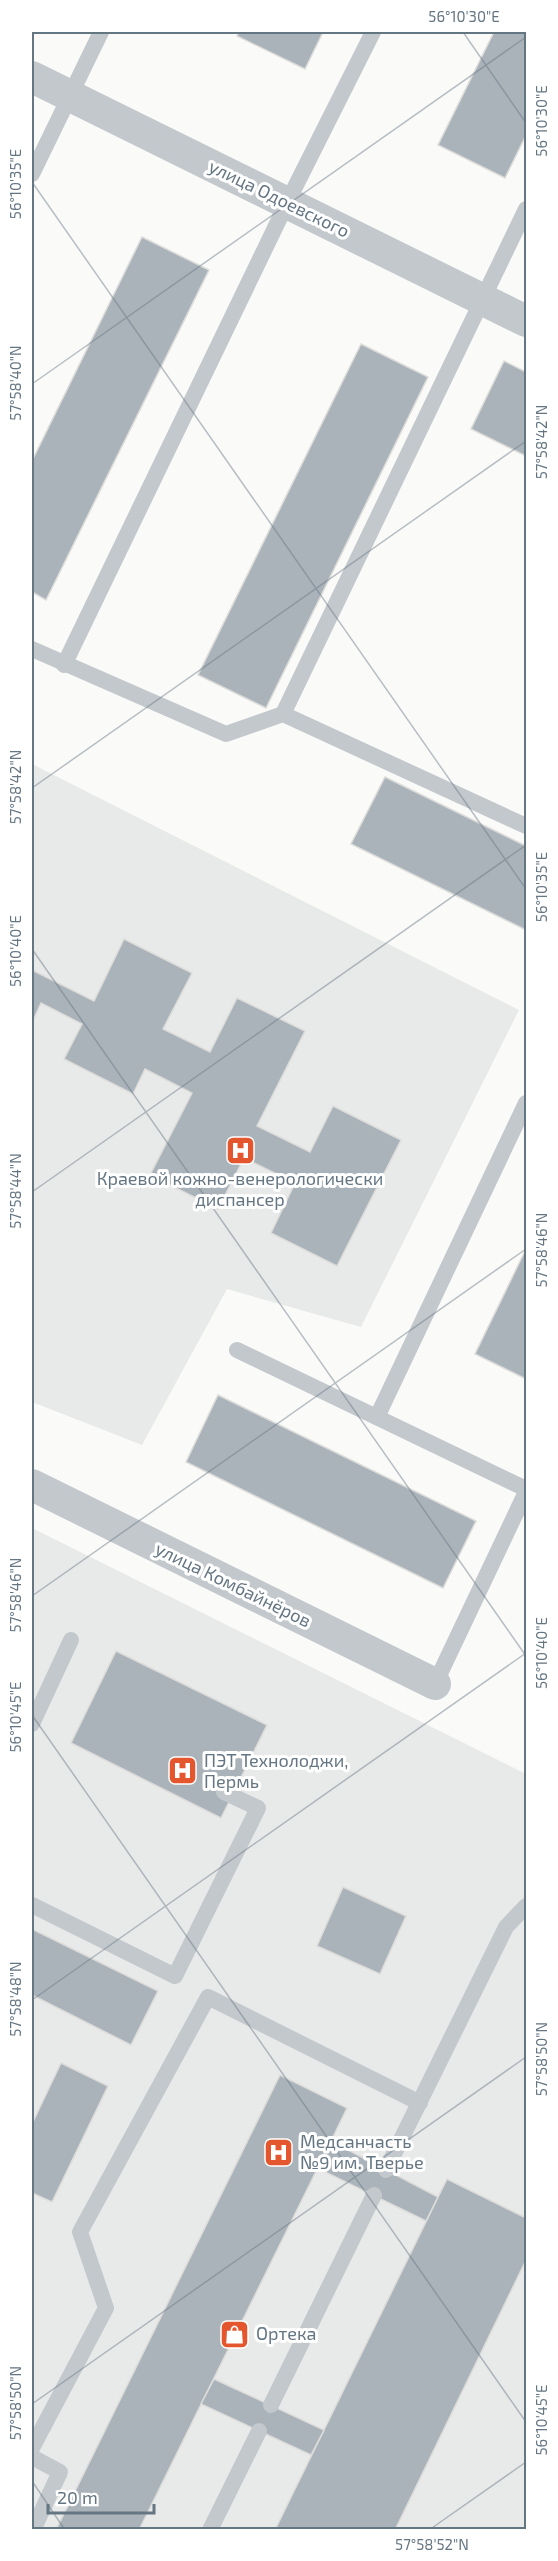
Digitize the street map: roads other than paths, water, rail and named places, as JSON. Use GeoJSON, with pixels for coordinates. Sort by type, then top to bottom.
{"type":"FeatureCollection","features":[{"type":"Feature","properties":{"kind":"street","name":"улица Одоевского"},"geometry":{"type":"LineString","coordinates":[[32,77],[526,321]]}},
{"type":"Feature","properties":{"kind":"street","name":"улица Комбайнёров"},"geometry":{"type":"LineString","coordinates":[[32,1485],[435,1684]]}},
{"type":"Feature","properties":{"kind":"lane"},"geometry":{"type":"LineString","coordinates":[[32,170],[101,32]]}},
{"type":"Feature","properties":{"kind":"lane"},"geometry":{"type":"LineString","coordinates":[[64,665],[287,203],[373,32]]}},
{"type":"Feature","properties":{"kind":"lane"},"geometry":{"type":"LineString","coordinates":[[283,714],[526,209]]}},
{"type":"Feature","properties":{"kind":"lane"},"geometry":{"type":"LineString","coordinates":[[32,650],[226,734],[283,714],[526,826]]}},
{"type":"Feature","properties":{"kind":"lane"},"geometry":{"type":"LineString","coordinates":[[377,1417],[526,1103]]}},
{"type":"Feature","properties":{"kind":"lane"},"geometry":{"type":"LineString","coordinates":[[237,1350],[526,1491],[435,1684]]}},
{"type":"Feature","properties":{"kind":"lane"},"geometry":{"type":"LineString","coordinates":[[32,1724],[71,1640]]}},
{"type":"Feature","properties":{"kind":"lane"},"geometry":{"type":"LineString","coordinates":[[32,1905],[175,1976],[258,1808],[224,1792]]}},
{"type":"Feature","properties":{"kind":"lane"},"geometry":{"type":"LineString","coordinates":[[386,2170],[506,1927],[526,1906]]}},
{"type":"Feature","properties":{"kind":"lane"},"geometry":{"type":"LineString","coordinates":[[32,2448],[106,2308],[80,2232],[207,1998],[420,2103]]}},
{"type":"Feature","properties":{"kind":"lane"},"geometry":{"type":"LineString","coordinates":[[271,2405],[374,2195]]}},
{"type":"Feature","properties":{"kind":"lane"},"geometry":{"type":"LineString","coordinates":[[210,2529],[259,2431]]}},
{"type":"Feature","properties":{"kind":"lane"},"geometry":{"type":"LineString","coordinates":[[32,2457],[60,2472],[33,2529]]}},
{"type":"Feature","properties":{"kind":"place","name":"Краевой кожно-венерологически диспансер"},"geometry":{"type":"Point","coordinates":[240,1150]}},
{"type":"Feature","properties":{"kind":"place","name":"ПЭТ Технолоджи, Пермь"},"geometry":{"type":"Point","coordinates":[183,1771]}},
{"type":"Feature","properties":{"kind":"place","name":"Медсанчасть №9 им. Тверье"},"geometry":{"type":"Point","coordinates":[279,2152]}},
{"type":"Feature","properties":{"kind":"place","name":"Ортека"},"geometry":{"type":"Point","coordinates":[235,2334]}}]}
